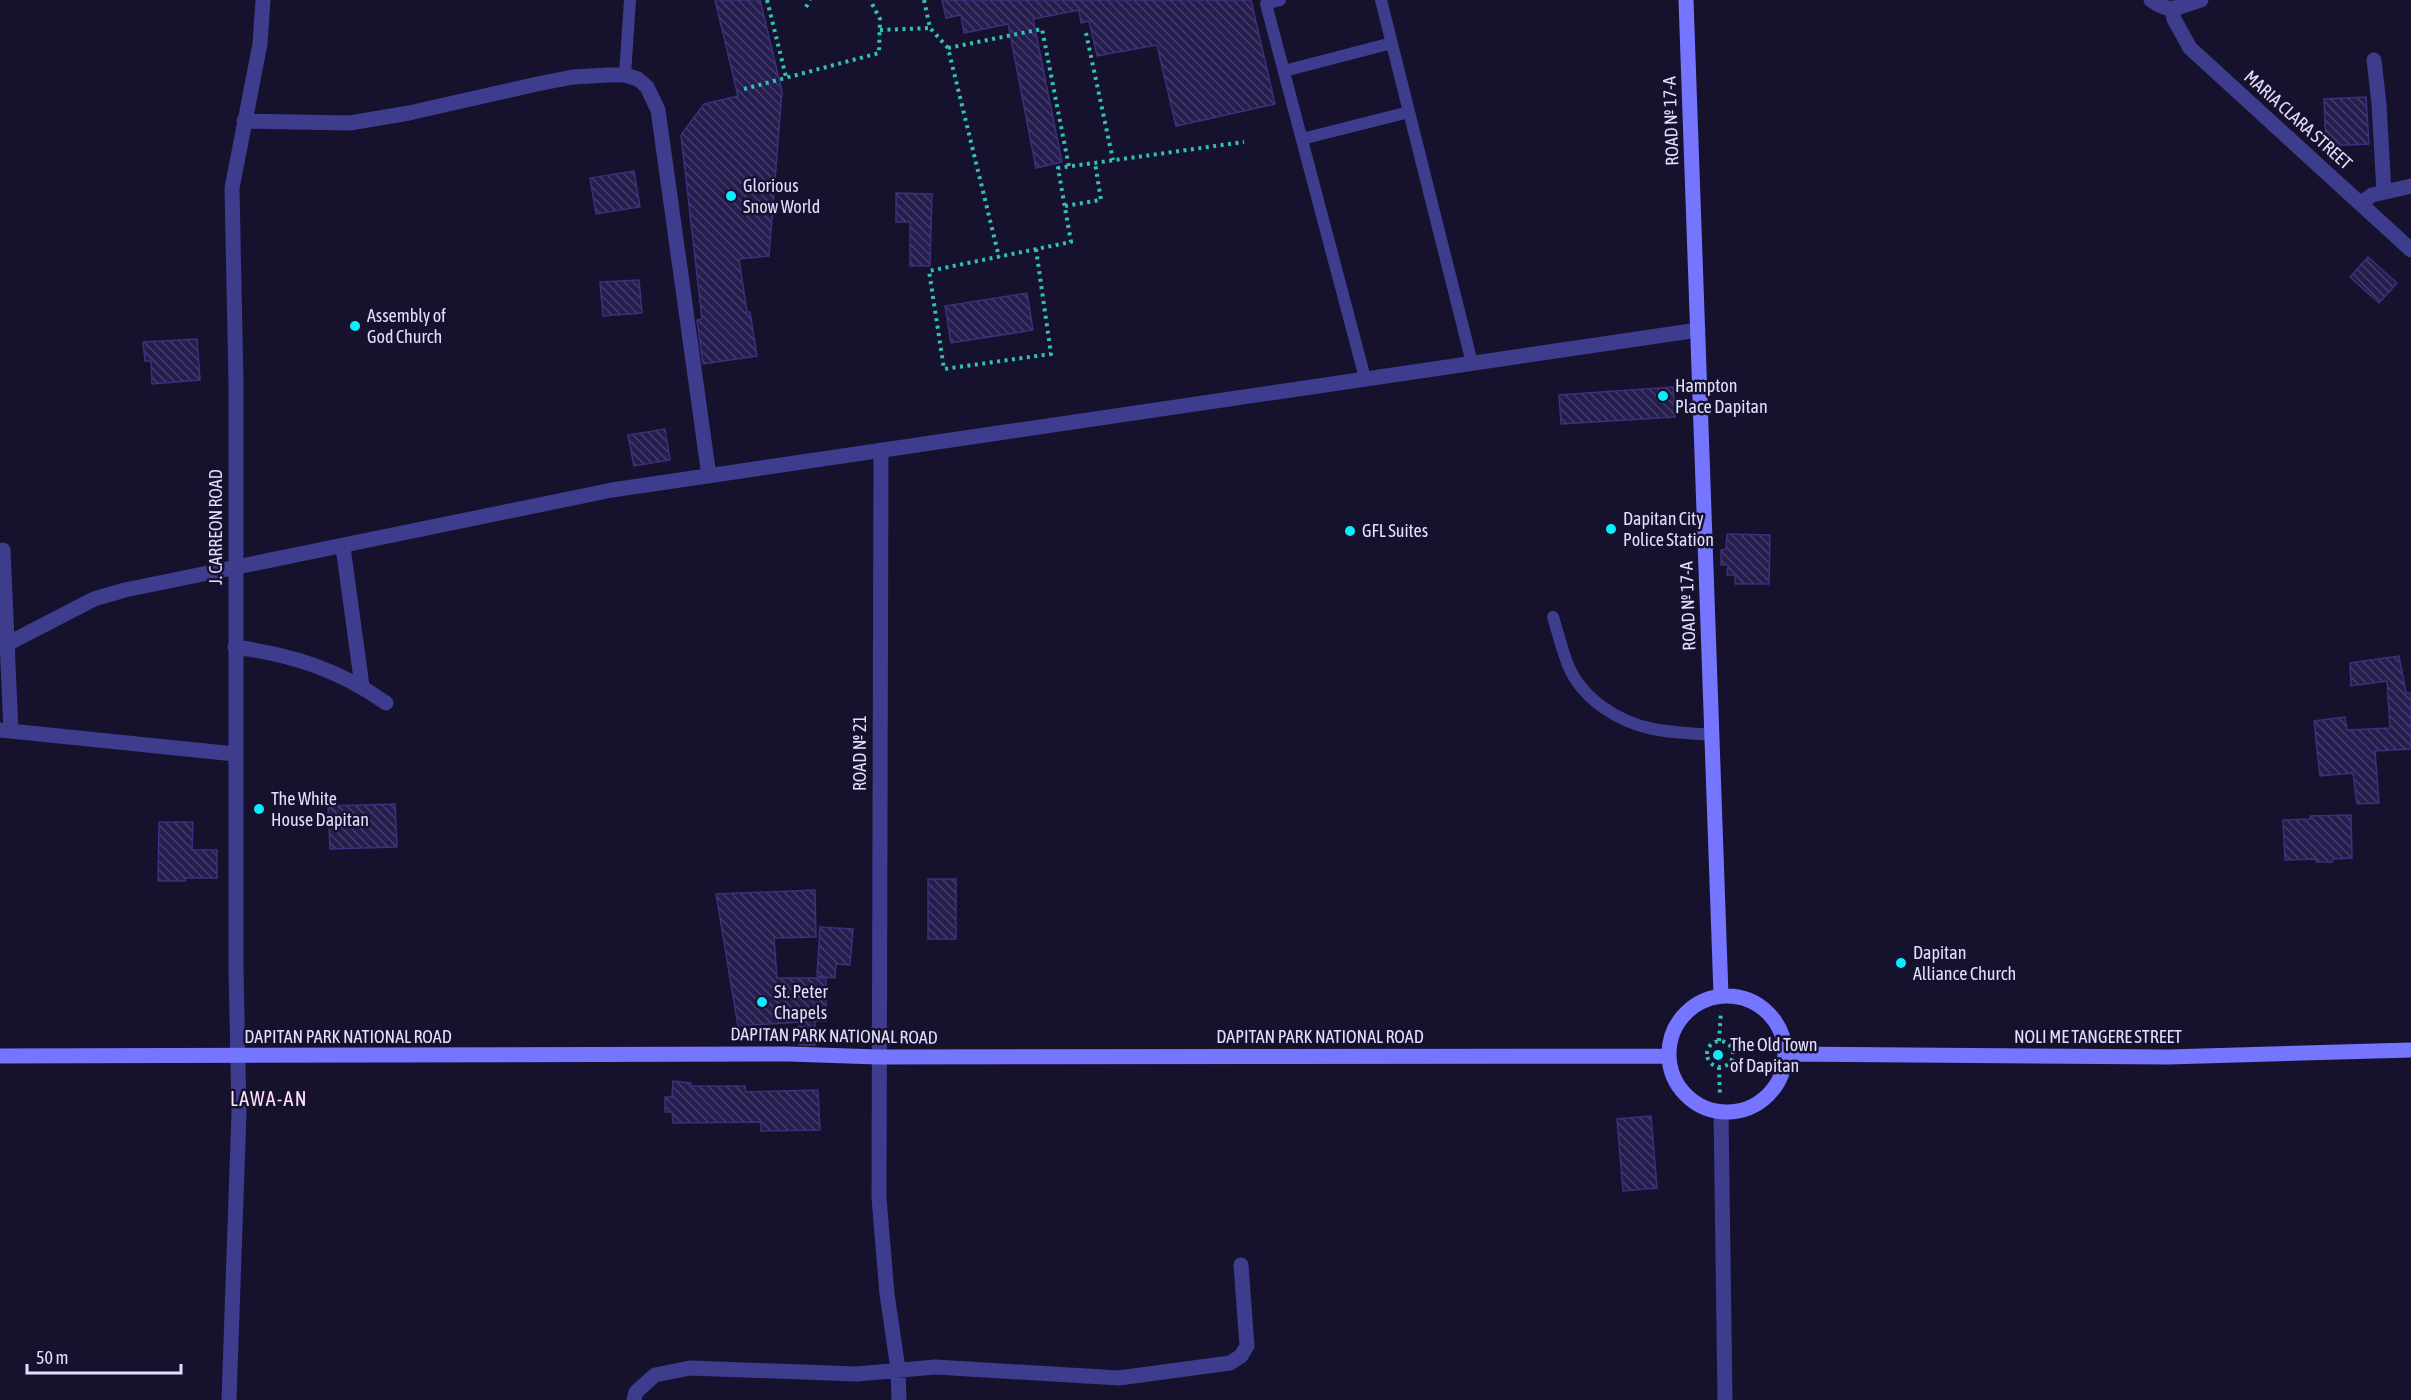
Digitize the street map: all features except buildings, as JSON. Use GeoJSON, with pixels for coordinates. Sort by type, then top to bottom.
{"type":"FeatureCollection","features":[{"type":"Feature","properties":{"kind":"main road","name":"ROAD № 17-A"},"geometry":{"type":"LineString","coordinates":[[1686,0],[1721,995]]}},
{"type":"Feature","properties":{"kind":"main road"},"geometry":{"type":"LineString","coordinates":[[1721,995],[1749,1000],[1771,1015],[1779,1027],[1786,1054],[1779,1081],[1771,1093],[1748,1109],[1721,1112],[1707,1109],[1684,1094],[1671,1070],[1669,1056],[1673,1031],[1687,1011],[1698,1003],[1721,995]]}},
{"type":"Feature","properties":{"kind":"main road","name":"NOLI ME TANGERE STREET"},"geometry":{"type":"LineString","coordinates":[[1786,1054],[2168,1057],[2411,1050]]}},
{"type":"Feature","properties":{"kind":"main road","name":"DAPITAN PARK NATIONAL ROAD"},"geometry":{"type":"LineString","coordinates":[[0,1056],[789,1054],[878,1057],[1669,1056]]}},
{"type":"Feature","properties":{"kind":"street","name":"J. CARREON ROAD"},"geometry":{"type":"LineString","coordinates":[[229,1400],[238,1124],[232,188],[260,44],[263,0]]}},
{"type":"Feature","properties":{"kind":"street"},"geometry":{"type":"LineString","coordinates":[[2151,0],[2159,6],[2172,10],[2201,0]]}},
{"type":"Feature","properties":{"kind":"street","name":"MARIA CLARA STREET"},"geometry":{"type":"LineString","coordinates":[[2172,10],[2174,19],[2190,48],[2411,250]]}},
{"type":"Feature","properties":{"kind":"street"},"geometry":{"type":"LineString","coordinates":[[2374,60],[2384,192]]}},
{"type":"Feature","properties":{"kind":"street"},"geometry":{"type":"LineString","coordinates":[[244,121],[350,123],[409,114],[467,98],[573,77],[625,75],[638,79],[647,87],[658,110],[709,476]]}},
{"type":"Feature","properties":{"kind":"street"},"geometry":{"type":"LineString","coordinates":[[2361,203],[2372,195],[2411,186]]}},
{"type":"Feature","properties":{"kind":"street"},"geometry":{"type":"LineString","coordinates":[[7,644],[94,599],[168,580],[236,569],[612,490],[1698,330]]}},
{"type":"Feature","properties":{"kind":"street","name":"ROAD № 21"},"geometry":{"type":"LineString","coordinates":[[881,450],[879,1198],[887,1294],[898,1370],[899,1400]]}},
{"type":"Feature","properties":{"kind":"street"},"geometry":{"type":"LineString","coordinates":[[343,546],[362,686]]}},
{"type":"Feature","properties":{"kind":"street"},"geometry":{"type":"LineString","coordinates":[[3,550],[7,644],[5,731],[235,754]]}},
{"type":"Feature","properties":{"kind":"street"},"geometry":{"type":"LineString","coordinates":[[235,647],[279,653],[307,662],[362,686],[386,703]]}},
{"type":"Feature","properties":{"kind":"street"},"geometry":{"type":"LineString","coordinates":[[1721,1112],[1725,1400]]}},
{"type":"Feature","properties":{"kind":"street"},"geometry":{"type":"LineString","coordinates":[[634,1400],[636,1392],[655,1375],[690,1368],[857,1374],[935,1367],[1119,1378],[1230,1363],[1241,1356],[1247,1346],[1241,1264]]}},
{"type":"Feature","properties":{"kind":"lane"},"geometry":{"type":"LineString","coordinates":[[625,75],[630,0]]}},
{"type":"Feature","properties":{"kind":"lane"},"geometry":{"type":"LineString","coordinates":[[1280,0],[1266,3],[1365,378]]}},
{"type":"Feature","properties":{"kind":"lane"},"geometry":{"type":"LineString","coordinates":[[1381,0],[1472,363]]}},
{"type":"Feature","properties":{"kind":"lane"},"geometry":{"type":"LineString","coordinates":[[1284,71],[1392,44]]}},
{"type":"Feature","properties":{"kind":"lane"},"geometry":{"type":"LineString","coordinates":[[1302,139],[1409,112]]}},
{"type":"Feature","properties":{"kind":"lane"},"geometry":{"type":"LineString","coordinates":[[1553,617],[1568,666],[1579,685],[1599,705],[1631,723],[1654,730],[1712,735]]}},
{"type":"Feature","properties":{"kind":"path"},"geometry":{"type":"LineString","coordinates":[[767,0],[786,77]]}},
{"type":"Feature","properties":{"kind":"path"},"geometry":{"type":"LineString","coordinates":[[806,7],[810,0]]}},
{"type":"Feature","properties":{"kind":"path"},"geometry":{"type":"LineString","coordinates":[[744,89],[879,53],[880,19],[870,0]]}},
{"type":"Feature","properties":{"kind":"path"},"geometry":{"type":"LineString","coordinates":[[924,0],[930,28],[948,48],[999,257]]}},
{"type":"Feature","properties":{"kind":"path"},"geometry":{"type":"LineString","coordinates":[[880,30],[930,28]]}},
{"type":"Feature","properties":{"kind":"path"},"geometry":{"type":"LineString","coordinates":[[948,48],[1042,29],[1069,167]]}},
{"type":"Feature","properties":{"kind":"path"},"geometry":{"type":"LineString","coordinates":[[1086,33],[1113,160]]}},
{"type":"Feature","properties":{"kind":"path"},"geometry":{"type":"LineString","coordinates":[[1036,249],[1051,354],[944,369],[929,271],[999,257],[1036,249],[1071,242],[1058,168],[1244,142]]}},
{"type":"Feature","properties":{"kind":"path"},"geometry":{"type":"LineString","coordinates":[[1065,206],[1101,200],[1095,163]]}},
{"type":"Feature","properties":{"kind":"path"},"geometry":{"type":"LineString","coordinates":[[1719,1041],[1721,995]]}},
{"type":"Feature","properties":{"kind":"path"},"geometry":{"type":"LineString","coordinates":[[1719,1041],[1729,1045],[1733,1056],[1730,1064],[1719,1067],[1710,1062],[1707,1054],[1710,1046],[1719,1041]]}},
{"type":"Feature","properties":{"kind":"path"},"geometry":{"type":"LineString","coordinates":[[1719,1067],[1721,1112]]}},
{"type":"Feature","properties":{"kind":"place","name":"Glorious Snow World"},"geometry":{"type":"Point","coordinates":[731,196]}},
{"type":"Feature","properties":{"kind":"place","name":"Assembly of God Church"},"geometry":{"type":"Point","coordinates":[355,326]}},
{"type":"Feature","properties":{"kind":"place","name":"Hampton Place Dapitan"},"geometry":{"type":"Point","coordinates":[1663,396]}},
{"type":"Feature","properties":{"kind":"place","name":"Dapitan City Police Station"},"geometry":{"type":"Point","coordinates":[1611,529]}},
{"type":"Feature","properties":{"kind":"place","name":"GFL Suites"},"geometry":{"type":"Point","coordinates":[1350,531]}},
{"type":"Feature","properties":{"kind":"place","name":"The White House Dapitan"},"geometry":{"type":"Point","coordinates":[259,809]}},
{"type":"Feature","properties":{"kind":"place","name":"Dapitan Alliance Church"},"geometry":{"type":"Point","coordinates":[1901,963]}},
{"type":"Feature","properties":{"kind":"place","name":"St. Peter Chapels"},"geometry":{"type":"Point","coordinates":[762,1002]}},
{"type":"Feature","properties":{"kind":"place","name":"The Old Town of Dapitan"},"geometry":{"type":"Point","coordinates":[1718,1055]}},
{"type":"Feature","properties":{"kind":"district","name":"LAWA-AN"},"geometry":{"type":"Point","coordinates":[269,1099]}}]}
